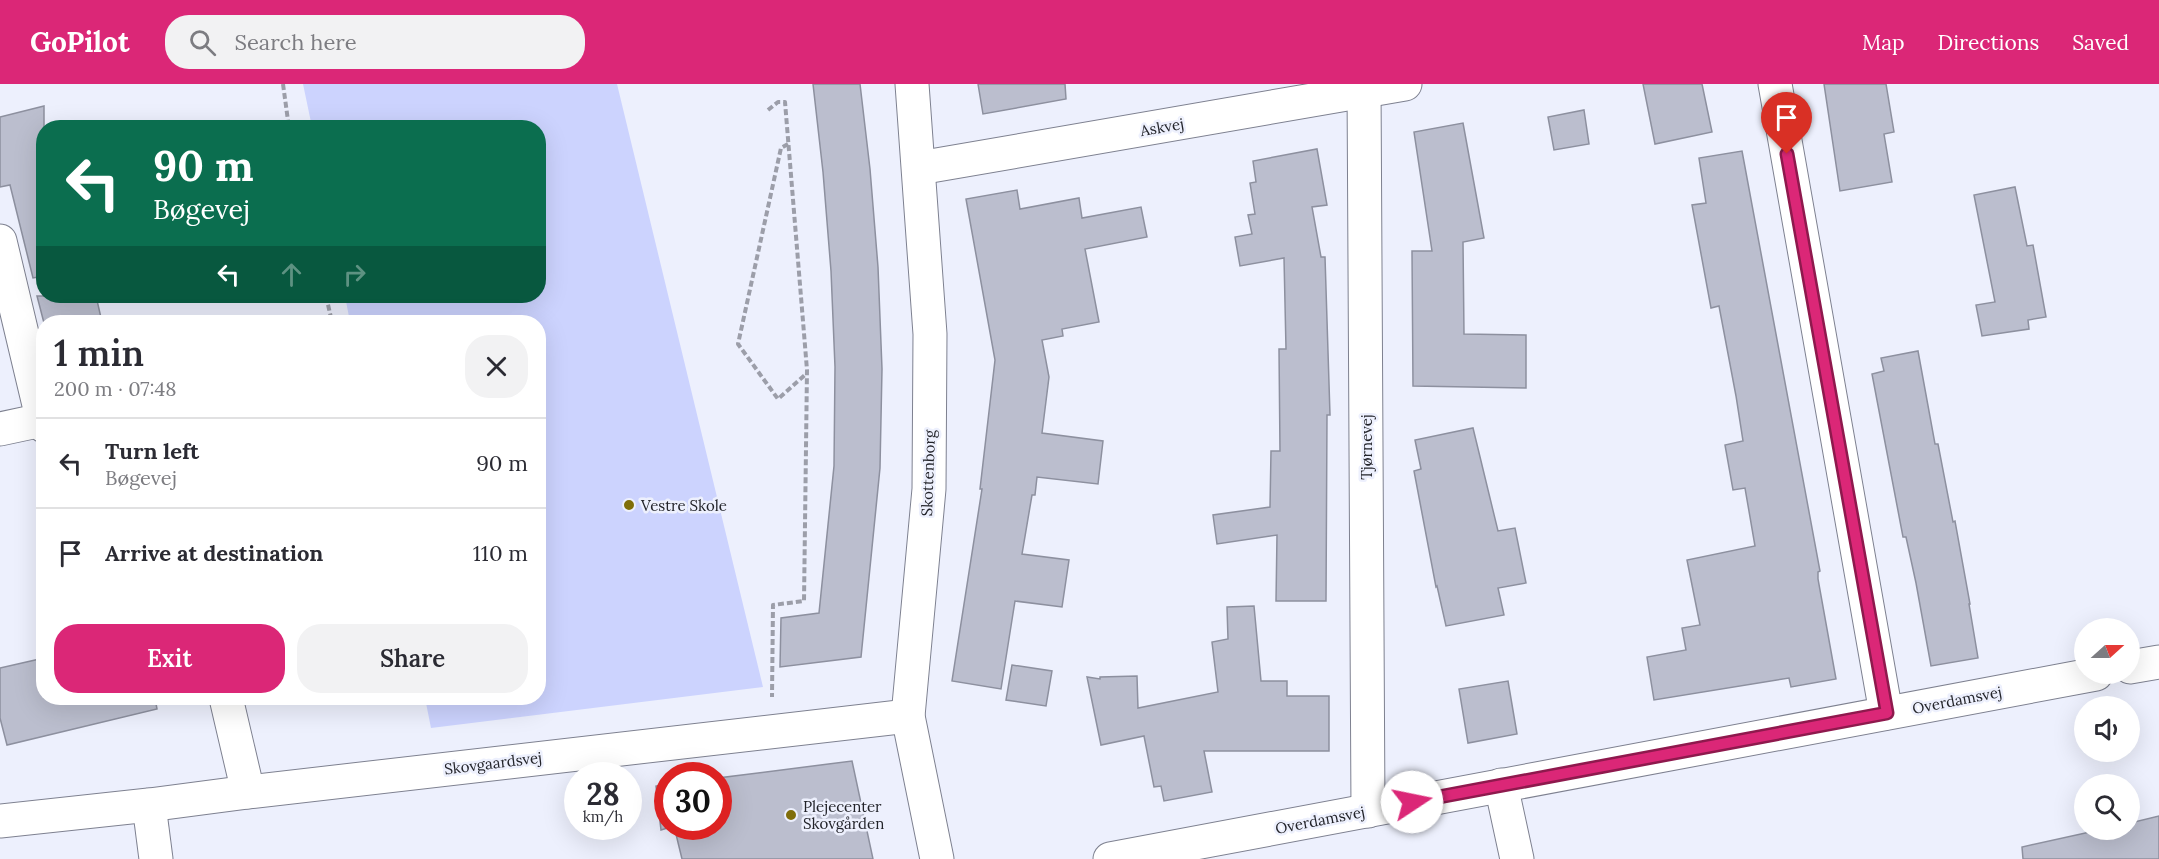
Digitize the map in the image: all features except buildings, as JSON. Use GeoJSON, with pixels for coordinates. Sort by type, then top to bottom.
{"type":"FeatureCollection","features":[{"type":"Feature","properties":{"kind":"street","name":"Skottenborg"},"geometry":{"type":"LineString","coordinates":[[912,84],[930,334],[929,489],[908,716],[936,859]]}},
{"type":"Feature","properties":{"kind":"street","name":"Askvej"},"geometry":{"type":"LineString","coordinates":[[919,168],[1364,87],[1405,84]]}},
{"type":"Feature","properties":{"kind":"street"},"geometry":{"type":"LineString","coordinates":[[1775,84],[1887,713]]}},
{"type":"Feature","properties":{"kind":"street","name":"Tjørnevej"},"geometry":{"type":"LineString","coordinates":[[1364,87],[1368,810]]}},
{"type":"Feature","properties":{"kind":"street"},"geometry":{"type":"LineString","coordinates":[[0,241],[36,393]]}},
{"type":"Feature","properties":{"kind":"street"},"geometry":{"type":"LineString","coordinates":[[0,429],[36,424]]}},
{"type":"Feature","properties":{"kind":"street"},"geometry":{"type":"LineString","coordinates":[[2140,665],[2159,662]]}},
{"type":"Feature","properties":{"kind":"street","name":"Overdamsvej"},"geometry":{"type":"LineString","coordinates":[[1110,859],[2074,678]]}},
{"type":"Feature","properties":{"kind":"street"},"geometry":{"type":"LineString","coordinates":[[228,705],[248,792]]}},
{"type":"Feature","properties":{"kind":"street","name":"Skovgaardsvej"},"geometry":{"type":"LineString","coordinates":[[0,821],[908,716]]}},
{"type":"Feature","properties":{"kind":"street"},"geometry":{"type":"LineString","coordinates":[[1501,785],[1517,859]]}},
{"type":"Feature","properties":{"kind":"street"},"geometry":{"type":"LineString","coordinates":[[149,805],[156,859]]}},
{"type":"Feature","properties":{"kind":"path"},"geometry":{"type":"LineString","coordinates":[[283,84],[288,120]]}},
{"type":"Feature","properties":{"kind":"path"},"geometry":{"type":"LineString","coordinates":[[768,110],[778,102],[785,102],[806,374],[804,601],[773,605],[771,731]]}},
{"type":"Feature","properties":{"kind":"path"},"geometry":{"type":"LineString","coordinates":[[788,144],[781,148],[738,344],[778,399],[806,374]]}},
{"type":"Feature","properties":{"kind":"shaded area"},"geometry":{"type":"Polygon","coordinates":[[[303,84],[617,84],[763,687],[431,728],[426,705],[546,705],[546,315],[349,315],[346,303],[546,303],[546,120],[311,120],[303,84]]]}},
{"type":"Feature","properties":{"kind":"place","name":"Vestre Skole"},"geometry":{"type":"Point","coordinates":[629,505]}},
{"type":"Feature","properties":{"kind":"place","name":"Plejecenter Skovgården"},"geometry":{"type":"Point","coordinates":[791,815]}},
{"type":"Feature","properties":{"kind":"route"},"geometry":{"type":"LineString","coordinates":[[1412,802],[1887,713],[1787,154]]}}]}
